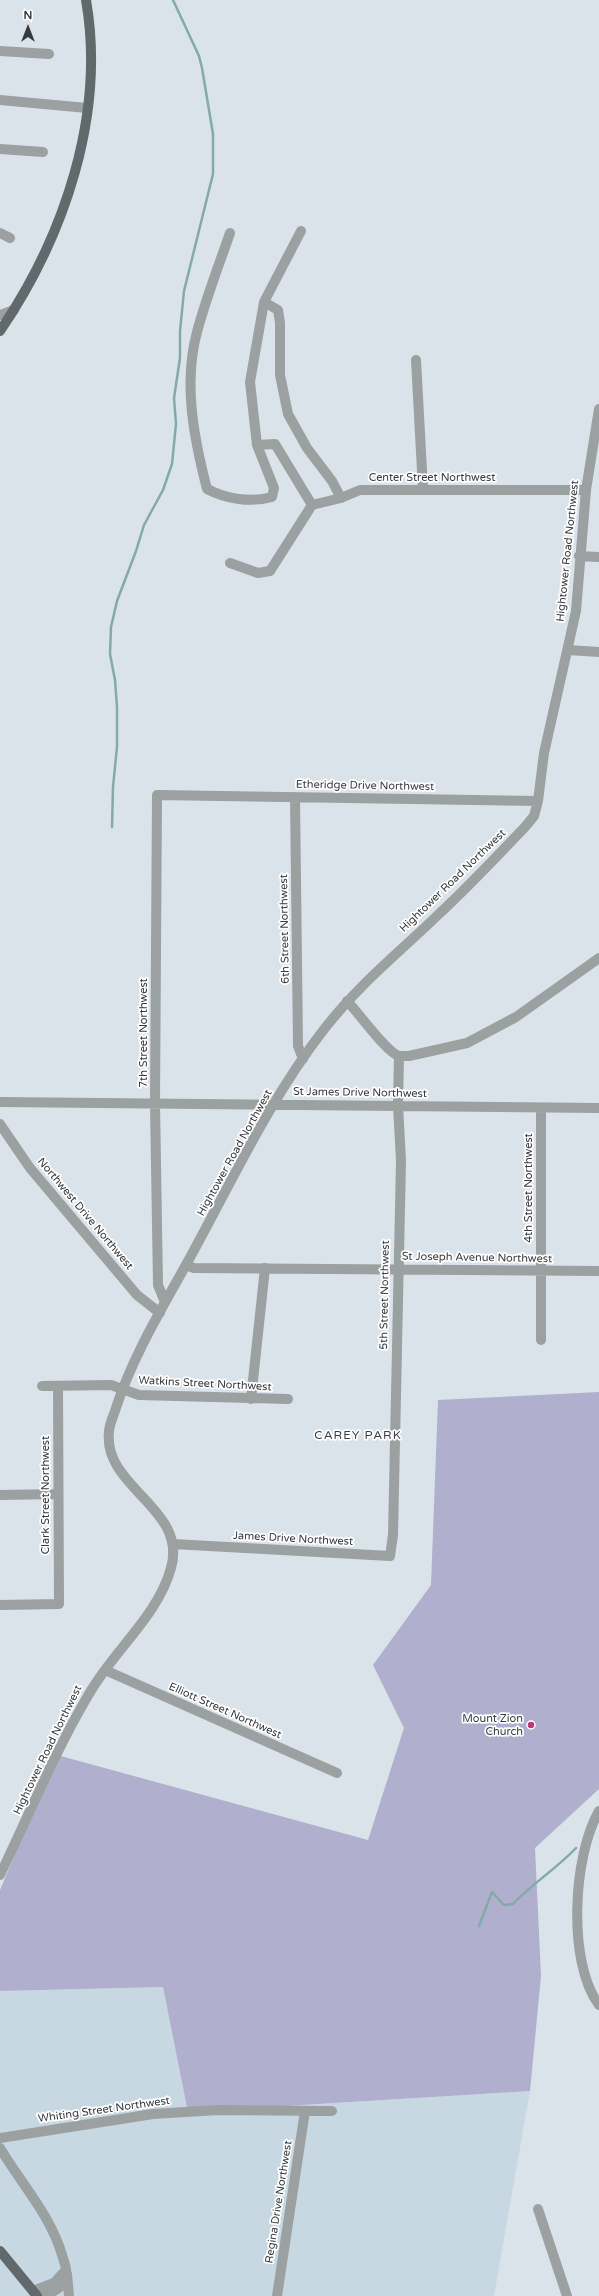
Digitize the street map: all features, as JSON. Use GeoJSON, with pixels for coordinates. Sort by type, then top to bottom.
{"type":"FeatureCollection","features":[{"type":"Feature","properties":{"kind":"main road"},"geometry":{"type":"LineString","coordinates":[[0,332],[45,256],[63,212],[75,173],[87,108],[90,38],[86,0]]}},
{"type":"Feature","properties":{"kind":"main road"},"geometry":{"type":"LineString","coordinates":[[0,2251],[35,2294]]}},
{"type":"Feature","properties":{"kind":"street"},"geometry":{"type":"LineString","coordinates":[[0,51],[49,54]]}},
{"type":"Feature","properties":{"kind":"street"},"geometry":{"type":"LineString","coordinates":[[0,100],[87,108]]}},
{"type":"Feature","properties":{"kind":"street"},"geometry":{"type":"LineString","coordinates":[[0,149],[43,152]]}},
{"type":"Feature","properties":{"kind":"street"},"geometry":{"type":"LineString","coordinates":[[230,233],[197,333],[192,365],[191,408],[198,453],[207,489],[218,495],[251,500],[272,497],[274,488],[257,445],[250,382],[264,302],[301,231]]}},
{"type":"Feature","properties":{"kind":"street"},"geometry":{"type":"LineString","coordinates":[[0,233],[10,238]]}},
{"type":"Feature","properties":{"kind":"street"},"geometry":{"type":"LineString","coordinates":[[264,302],[278,310],[280,323],[280,375],[288,414],[307,448],[334,485],[341,498]]}},
{"type":"Feature","properties":{"kind":"street"},"geometry":{"type":"LineString","coordinates":[[0,315],[14,310]]}},
{"type":"Feature","properties":{"kind":"street"},"geometry":{"type":"LineString","coordinates":[[416,360],[423,489]]}},
{"type":"Feature","properties":{"kind":"street","name":"Hightower Road Northwest"},"geometry":{"type":"LineString","coordinates":[[0,1875],[81,1707],[105,1670],[158,1597],[173,1564],[173,1544],[167,1526],[152,1505],[122,1475],[111,1456],[108,1432],[123,1388],[165,1302],[274,1104],[303,1059],[347,1001],[383,964],[440,914],[534,816],[538,801],[544,753],[576,611],[579,556],[586,490],[599,408]]}},
{"type":"Feature","properties":{"kind":"street"},"geometry":{"type":"LineString","coordinates":[[230,563],[258,573],[270,571],[312,505],[275,444],[257,445]]}},
{"type":"Feature","properties":{"kind":"street","name":"Center Street Northwest"},"geometry":{"type":"LineString","coordinates":[[312,505],[341,498],[360,490],[586,490]]}},
{"type":"Feature","properties":{"kind":"street"},"geometry":{"type":"LineString","coordinates":[[579,556],[599,557]]}},
{"type":"Feature","properties":{"kind":"street"},"geometry":{"type":"LineString","coordinates":[[568,650],[599,652]]}},
{"type":"Feature","properties":{"kind":"street","name":"7th Street Northwest"},"geometry":{"type":"LineString","coordinates":[[165,1302],[158,1286],[155,1103],[157,795],[191,796]]}},
{"type":"Feature","properties":{"kind":"street","name":"Etheridge Drive Northwest"},"geometry":{"type":"LineString","coordinates":[[191,796],[538,801]]}},
{"type":"Feature","properties":{"kind":"street","name":"6th Street Northwest"},"geometry":{"type":"LineString","coordinates":[[295,797],[298,1046],[303,1059]]}},
{"type":"Feature","properties":{"kind":"street"},"geometry":{"type":"LineString","coordinates":[[347,1001],[389,1049],[399,1056],[439,1051],[466,1043],[523,1012],[599,958]]}},
{"type":"Feature","properties":{"kind":"street","name":"5th Street Northwest"},"geometry":{"type":"LineString","coordinates":[[393,1535],[401,1161],[398,1105],[399,1056]]}},
{"type":"Feature","properties":{"kind":"street","name":"St James Drive Northwest"},"geometry":{"type":"LineString","coordinates":[[0,1102],[599,1108]]}},
{"type":"Feature","properties":{"kind":"street","name":"4th Street Northwest"},"geometry":{"type":"LineString","coordinates":[[540,1340],[541,1108]]}},
{"type":"Feature","properties":{"kind":"street","name":"Northwest Drive Northwest"},"geometry":{"type":"LineString","coordinates":[[0,1124],[30,1168],[137,1295],[160,1313]]}},
{"type":"Feature","properties":{"kind":"street","name":"St Joseph Avenue Northwest"},"geometry":{"type":"LineString","coordinates":[[186,1265],[194,1268],[599,1271]]}},
{"type":"Feature","properties":{"kind":"street"},"geometry":{"type":"LineString","coordinates":[[251,1399],[265,1268]]}},
{"type":"Feature","properties":{"kind":"street","name":"Watkins Street Northwest"},"geometry":{"type":"LineString","coordinates":[[42,1386],[111,1385],[123,1388],[139,1395],[288,1399]]}},
{"type":"Feature","properties":{"kind":"street","name":"Clark Street Northwest"},"geometry":{"type":"LineString","coordinates":[[0,1605],[59,1604],[58,1386]]}},
{"type":"Feature","properties":{"kind":"street"},"geometry":{"type":"LineString","coordinates":[[0,1495],[58,1494]]}},
{"type":"Feature","properties":{"kind":"street","name":"James Drive Northwest"},"geometry":{"type":"LineString","coordinates":[[173,1544],[390,1556],[393,1535]]}},
{"type":"Feature","properties":{"kind":"street","name":"Elliott Street Northwest"},"geometry":{"type":"LineString","coordinates":[[105,1670],[337,1773]]}},
{"type":"Feature","properties":{"kind":"street"},"geometry":{"type":"LineString","coordinates":[[599,1811],[587,1837],[583,1852],[578,1906],[578,1940],[584,1975],[599,2004]]}},
{"type":"Feature","properties":{"kind":"street","name":"Whiting Street Northwest"},"geometry":{"type":"LineString","coordinates":[[0,2138],[154,2114],[218,2110],[332,2111]]}},
{"type":"Feature","properties":{"kind":"street","name":"Regina Drive Northwest"},"geometry":{"type":"LineString","coordinates":[[277,2296],[305,2111]]}},
{"type":"Feature","properties":{"kind":"street"},"geometry":{"type":"LineString","coordinates":[[0,2148],[47,2218],[66,2269],[69,2296]]}},
{"type":"Feature","properties":{"kind":"street"},"geometry":{"type":"LineString","coordinates":[[538,2208],[567,2296]]}},
{"type":"Feature","properties":{"kind":"street"},"geometry":{"type":"LineString","coordinates":[[35,2294],[54,2283],[66,2269]]}},
{"type":"Feature","properties":{"kind":"street"},"geometry":{"type":"LineString","coordinates":[[45,2296],[61,2286],[66,2269]]}},
{"type":"Feature","properties":{"kind":"shaded area"},"geometry":{"type":"Polygon","coordinates":[[[599,1392],[599,1789],[535,1848],[541,1976],[530,2091],[188,2112],[163,1987],[0,1991],[0,1890],[57,1755],[368,1840],[404,1728],[373,1665],[431,1585],[438,1400],[599,1392]]]}},
{"type":"Feature","properties":{"kind":"shaded area"},"geometry":{"type":"Polygon","coordinates":[[[163,1987],[189,2112],[530,2091],[494,2296],[0,2296],[0,1991],[163,1987]]]}},
{"type":"Feature","properties":{"kind":"waterway"},"geometry":{"type":"LineString","coordinates":[[112,827],[113,787],[117,747],[117,707],[115,680],[110,654],[111,627],[117,601],[144,525],[163,490],[172,464],[176,424],[174,398],[180,358],[180,331],[184,291],[213,174],[213,134],[202,68],[199,56],[173,0]]}},
{"type":"Feature","properties":{"kind":"waterway"},"geometry":{"type":"LineString","coordinates":[[479,1926],[492,1892],[504,1905],[513,1904],[576,1848]]}},
{"type":"Feature","properties":{"kind":"place","name":"Mount Zion Church"},"geometry":{"type":"Point","coordinates":[531,1725]}},
{"type":"Feature","properties":{"kind":"district","name":"CAREY PARK"},"geometry":{"type":"Point","coordinates":[358,1436]}}]}
